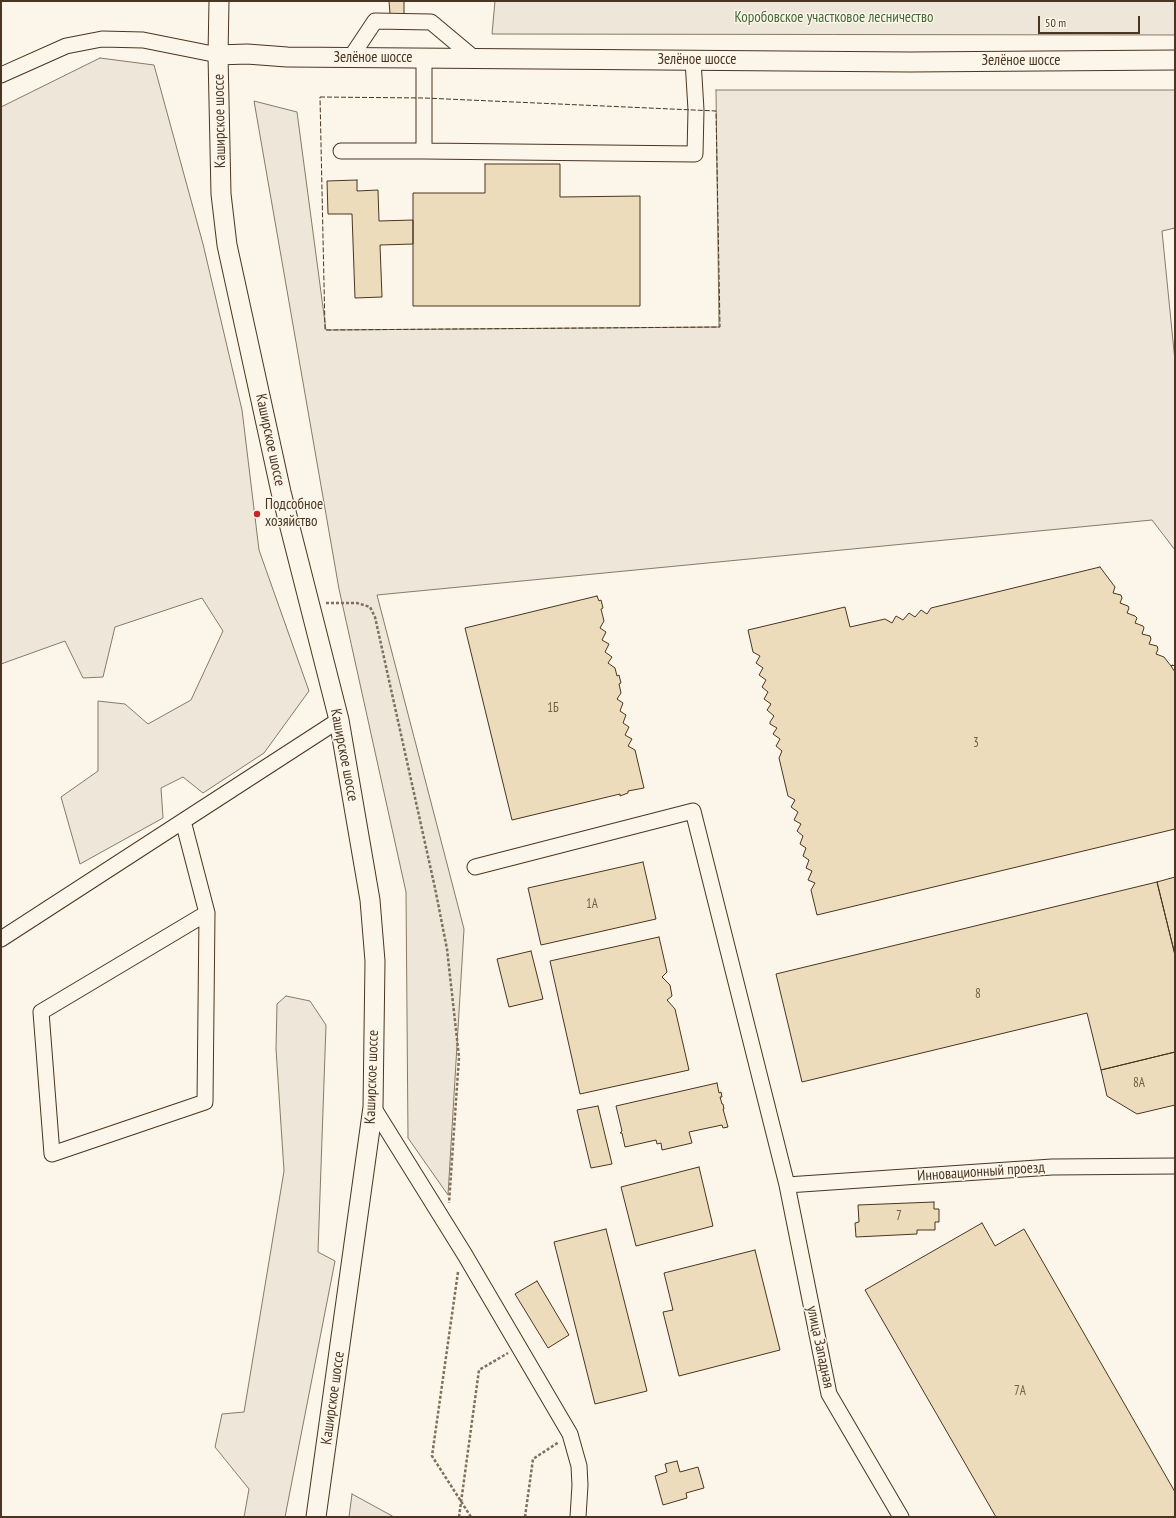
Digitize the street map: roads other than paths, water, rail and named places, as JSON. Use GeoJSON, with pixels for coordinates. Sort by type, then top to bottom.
{"type":"FeatureCollection","features":[{"type":"Feature","properties":{"kind":"main road","name":"Каширское шоссе"},"geometry":{"type":"LineString","coordinates":[[219,1],[218,54],[221,194],[227,245],[281,492],[339,720],[370,900],[375,961],[373,1107],[316,1517]]}},
{"type":"Feature","properties":{"kind":"main road","name":"Зелёное шоссе"},"geometry":{"type":"LineString","coordinates":[[218,54],[351,58],[917,62],[1175,60]]}},
{"type":"Feature","properties":{"kind":"street"},"geometry":{"type":"LineString","coordinates":[[351,58],[375,21],[431,22],[474,58]]}},
{"type":"Feature","properties":{"kind":"street"},"geometry":{"type":"LineString","coordinates":[[1,75],[66,46],[102,39],[143,40],[218,54]]}},
{"type":"Feature","properties":{"kind":"street"},"geometry":{"type":"LineString","coordinates":[[424,58],[424,151]]}},
{"type":"Feature","properties":{"kind":"street"},"geometry":{"type":"LineString","coordinates":[[341,151],[695,154],[696,110],[693,60]]}},
{"type":"Feature","properties":{"kind":"street"},"geometry":{"type":"LineString","coordinates":[[1,939],[339,720]]}},
{"type":"Feature","properties":{"kind":"street","name":"улица Западная"},"geometry":{"type":"LineString","coordinates":[[475,867],[693,812],[787,1185],[829,1394],[900,1517]]}},
{"type":"Feature","properties":{"kind":"street"},"geometry":{"type":"LineString","coordinates":[[184,820],[207,913],[205,1102],[52,1154],[40,1012],[207,913]]}},
{"type":"Feature","properties":{"kind":"street"},"geometry":{"type":"LineString","coordinates":[[373,1107],[465,1255],[570,1434],[579,1466],[579,1516]]}},
{"type":"Feature","properties":{"kind":"street","name":"Инновационный проезд"},"geometry":{"type":"LineString","coordinates":[[787,1185],[1052,1167],[1175,1166]]}},
{"type":"Feature","properties":{"kind":"place","name":"Подсобное хозяйство"},"geometry":{"type":"Point","coordinates":[257,514]}},
{"type":"Feature","properties":{"kind":"park label","name":"Коробовское участковое лесничество"},"geometry":{"type":"Point","coordinates":[834,18]}}]}
